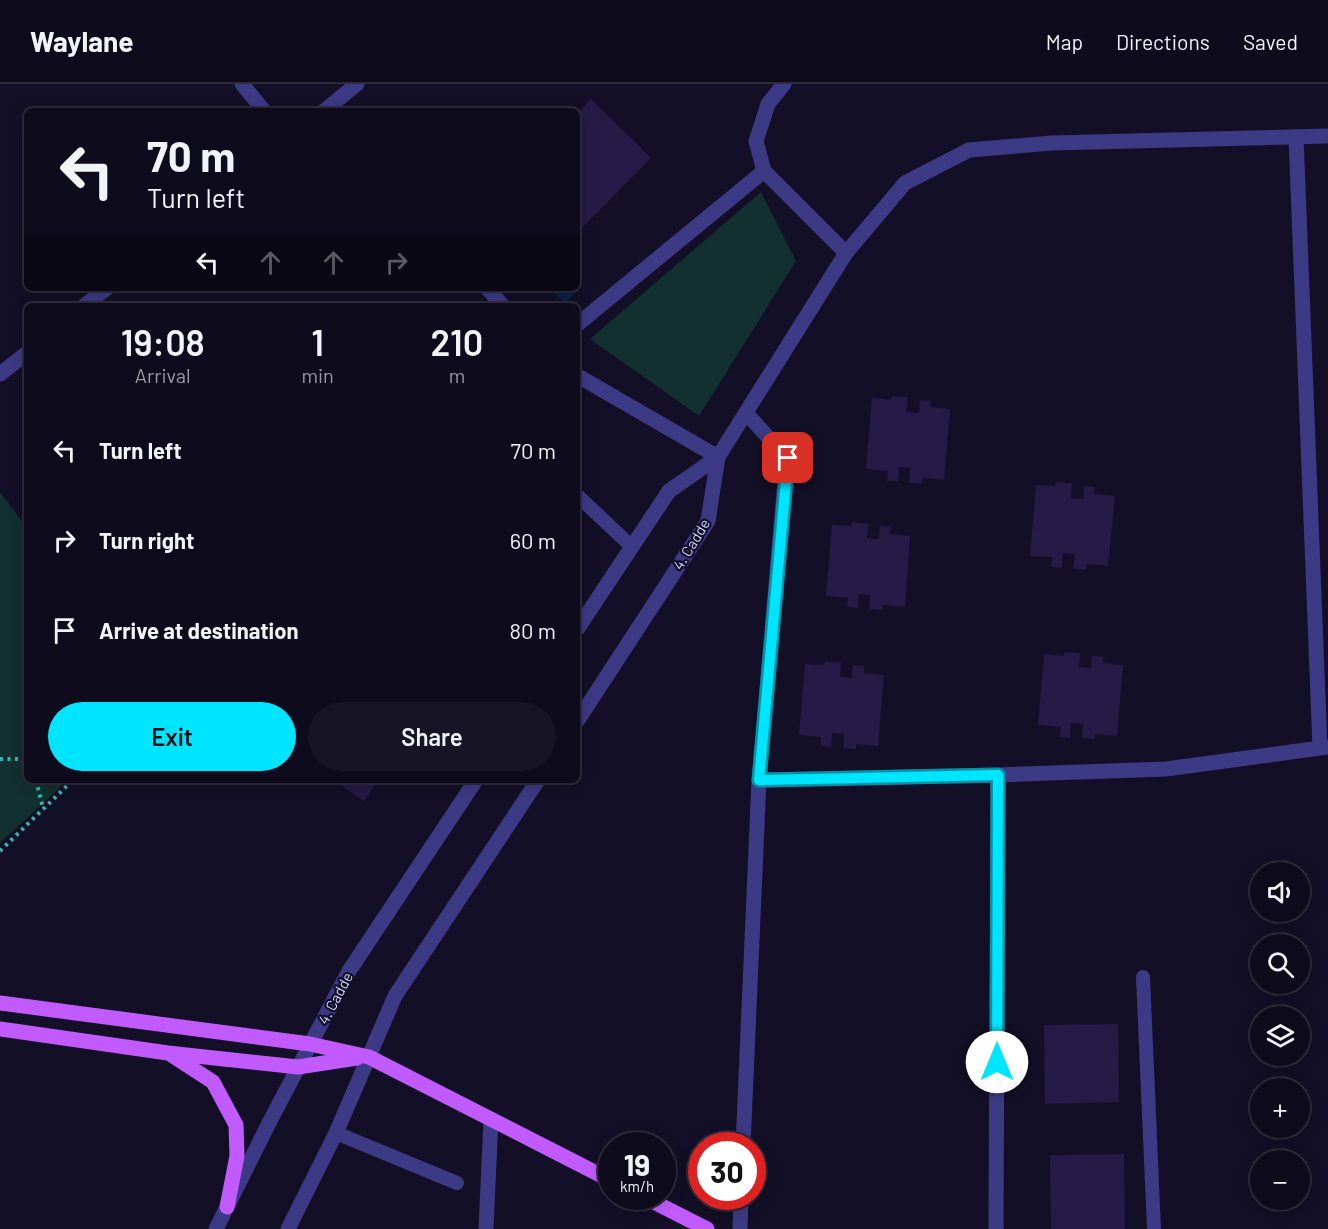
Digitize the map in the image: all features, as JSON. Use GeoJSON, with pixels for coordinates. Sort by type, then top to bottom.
{"type":"FeatureCollection","features":[{"type":"Feature","properties":{"kind":"main road"},"geometry":{"type":"LineString","coordinates":[[0,1003],[310,1044],[369,1057],[598,1174]]}},
{"type":"Feature","properties":{"kind":"main road"},"geometry":{"type":"LineString","coordinates":[[0,1029],[168,1053],[298,1066],[369,1057]]}},
{"type":"Feature","properties":{"kind":"main road"},"geometry":{"type":"LineString","coordinates":[[168,1053],[213,1082],[236,1125],[237,1156],[227,1207]]}},
{"type":"Feature","properties":{"kind":"main road"},"geometry":{"type":"LineString","coordinates":[[670,1210],[707,1229]]}},
{"type":"Feature","properties":{"kind":"street"},"geometry":{"type":"LineString","coordinates":[[242,84],[262,108]]}},
{"type":"Feature","properties":{"kind":"street"},"geometry":{"type":"LineString","coordinates":[[332,108],[357,84]]}},
{"type":"Feature","properties":{"kind":"street"},"geometry":{"type":"LineString","coordinates":[[784,84],[768,104],[756,141],[764,171],[846,253]]}},
{"type":"Feature","properties":{"kind":"street"},"geometry":{"type":"LineString","coordinates":[[580,625],[669,491],[718,457],[846,253],[905,183],[969,150],[1052,143],[1328,136]]}},
{"type":"Feature","properties":{"kind":"street"},"geometry":{"type":"LineString","coordinates":[[759,780],[1166,769],[1324,747],[1296,137]]}},
{"type":"Feature","properties":{"kind":"street"},"geometry":{"type":"LineString","coordinates":[[580,322],[764,171]]}},
{"type":"Feature","properties":{"kind":"street"},"geometry":{"type":"LineString","coordinates":[[88,303],[103,291]]}},
{"type":"Feature","properties":{"kind":"street"},"geometry":{"type":"LineString","coordinates":[[490,291],[500,303]]}},
{"type":"Feature","properties":{"kind":"street"},"geometry":{"type":"LineString","coordinates":[[0,374],[24,354]]}},
{"type":"Feature","properties":{"kind":"street"},"geometry":{"type":"LineString","coordinates":[[580,377],[718,457]]}},
{"type":"Feature","properties":{"kind":"street"},"geometry":{"type":"LineString","coordinates":[[744,1132],[759,780],[788,458],[746,413]]}},
{"type":"Feature","properties":{"kind":"street","name":"4. Cadde"},"geometry":{"type":"LineString","coordinates":[[580,717],[708,521],[718,457]]}},
{"type":"Feature","properties":{"kind":"street"},"geometry":{"type":"LineString","coordinates":[[996,1229],[998,775]]}},
{"type":"Feature","properties":{"kind":"street","name":"4. Cadde"},"geometry":{"type":"LineString","coordinates":[[216,1229],[298,1066],[349,971],[474,783]]}},
{"type":"Feature","properties":{"kind":"street"},"geometry":{"type":"LineString","coordinates":[[288,1229],[336,1133],[395,996],[536,783]]}},
{"type":"Feature","properties":{"kind":"street"},"geometry":{"type":"LineString","coordinates":[[486,1229],[491,1119]]}},
{"type":"Feature","properties":{"kind":"street"},"geometry":{"type":"LineString","coordinates":[[740,1229],[741,1210]]}},
{"type":"Feature","properties":{"kind":"lane"},"geometry":{"type":"LineString","coordinates":[[580,498],[632,547]]}},
{"type":"Feature","properties":{"kind":"lane"},"geometry":{"type":"LineString","coordinates":[[1143,977],[1154,1229]]}},
{"type":"Feature","properties":{"kind":"lane"},"geometry":{"type":"LineString","coordinates":[[336,1133],[457,1183]]}},
{"type":"Feature","properties":{"kind":"path"},"geometry":{"type":"LineString","coordinates":[[0,759],[24,759]]}},
{"type":"Feature","properties":{"kind":"path"},"geometry":{"type":"LineString","coordinates":[[37,783],[43,809]]}},
{"type":"Feature","properties":{"kind":"path"},"geometry":{"type":"LineString","coordinates":[[0,851],[70,783]]}},
{"type":"Feature","properties":{"kind":"green space"},"geometry":{"type":"Polygon","coordinates":[[[761,192],[796,261],[699,416],[590,339],[761,192]]]}},
{"type":"Feature","properties":{"kind":"green space"},"geometry":{"type":"Polygon","coordinates":[[[0,492],[24,524],[24,783],[65,783],[0,843],[0,492]]]}},
{"type":"Feature","properties":{"kind":"water"},"geometry":{"type":"Polygon","coordinates":[[[552,291],[577,291],[565,303],[552,291]]]}},
{"type":"Feature","properties":{"kind":"building"},"geometry":{"type":"Polygon","coordinates":[[[591,99],[651,158],[580,230],[580,111],[591,99]]]}},
{"type":"Feature","properties":{"kind":"building"},"geometry":{"type":"Polygon","coordinates":[[[892,396],[908,397],[906,412],[919,413],[920,400],[931,401],[930,407],[950,409],[944,480],[923,478],[922,484],[909,483],[910,468],[899,467],[898,481],[887,481],[888,471],[866,469],[872,398],[891,400],[892,396]]]}},
{"type":"Feature","properties":{"kind":"building"},"geometry":{"type":"Polygon","coordinates":[[[1056,482],[1072,483],[1071,498],[1083,499],[1084,486],[1095,487],[1094,494],[1115,496],[1108,566],[1087,564],[1086,570],[1073,568],[1075,554],[1063,553],[1062,568],[1051,567],[1052,557],[1030,556],[1036,485],[1055,486],[1056,482]]]}},
{"type":"Feature","properties":{"kind":"building"},"geometry":{"type":"Polygon","coordinates":[[[852,522],[868,524],[867,538],[879,539],[880,526],[891,527],[890,534],[910,536],[905,607],[883,605],[883,610],[869,609],[870,595],[859,594],[858,608],[847,607],[848,598],[826,596],[832,525],[851,526],[852,522]]]}},
{"type":"Feature","properties":{"kind":"building"},"geometry":{"type":"Polygon","coordinates":[[[1064,652],[1080,653],[1079,667],[1091,668],[1092,656],[1103,657],[1103,663],[1123,665],[1117,736],[1095,734],[1095,739],[1082,738],[1083,724],[1071,723],[1070,738],[1060,737],[1061,727],[1038,725],[1044,654],[1064,656],[1064,652]]]}},
{"type":"Feature","properties":{"kind":"building"},"geometry":{"type":"Polygon","coordinates":[[[825,661],[841,663],[840,677],[852,678],[853,665],[864,666],[864,673],[884,675],[878,746],[856,744],[856,749],[843,748],[844,734],[832,733],[831,747],[821,746],[821,737],[799,735],[805,664],[824,665],[825,661]]]}},
{"type":"Feature","properties":{"kind":"building"},"geometry":{"type":"Polygon","coordinates":[[[337,783],[376,783],[364,801],[337,783]]]}},
{"type":"Feature","properties":{"kind":"building"},"geometry":{"type":"Polygon","coordinates":[[[1118,1024],[1119,1102],[1045,1104],[1044,1025],[1118,1024]]]}},
{"type":"Feature","properties":{"kind":"building"},"geometry":{"type":"Polygon","coordinates":[[[1124,1154],[1125,1229],[1051,1229],[1050,1155],[1124,1154]]]}},
{"type":"Feature","properties":{"kind":"route"},"geometry":{"type":"LineString","coordinates":[[788,458],[759,780],[998,775],[997,1062]]}}]}
